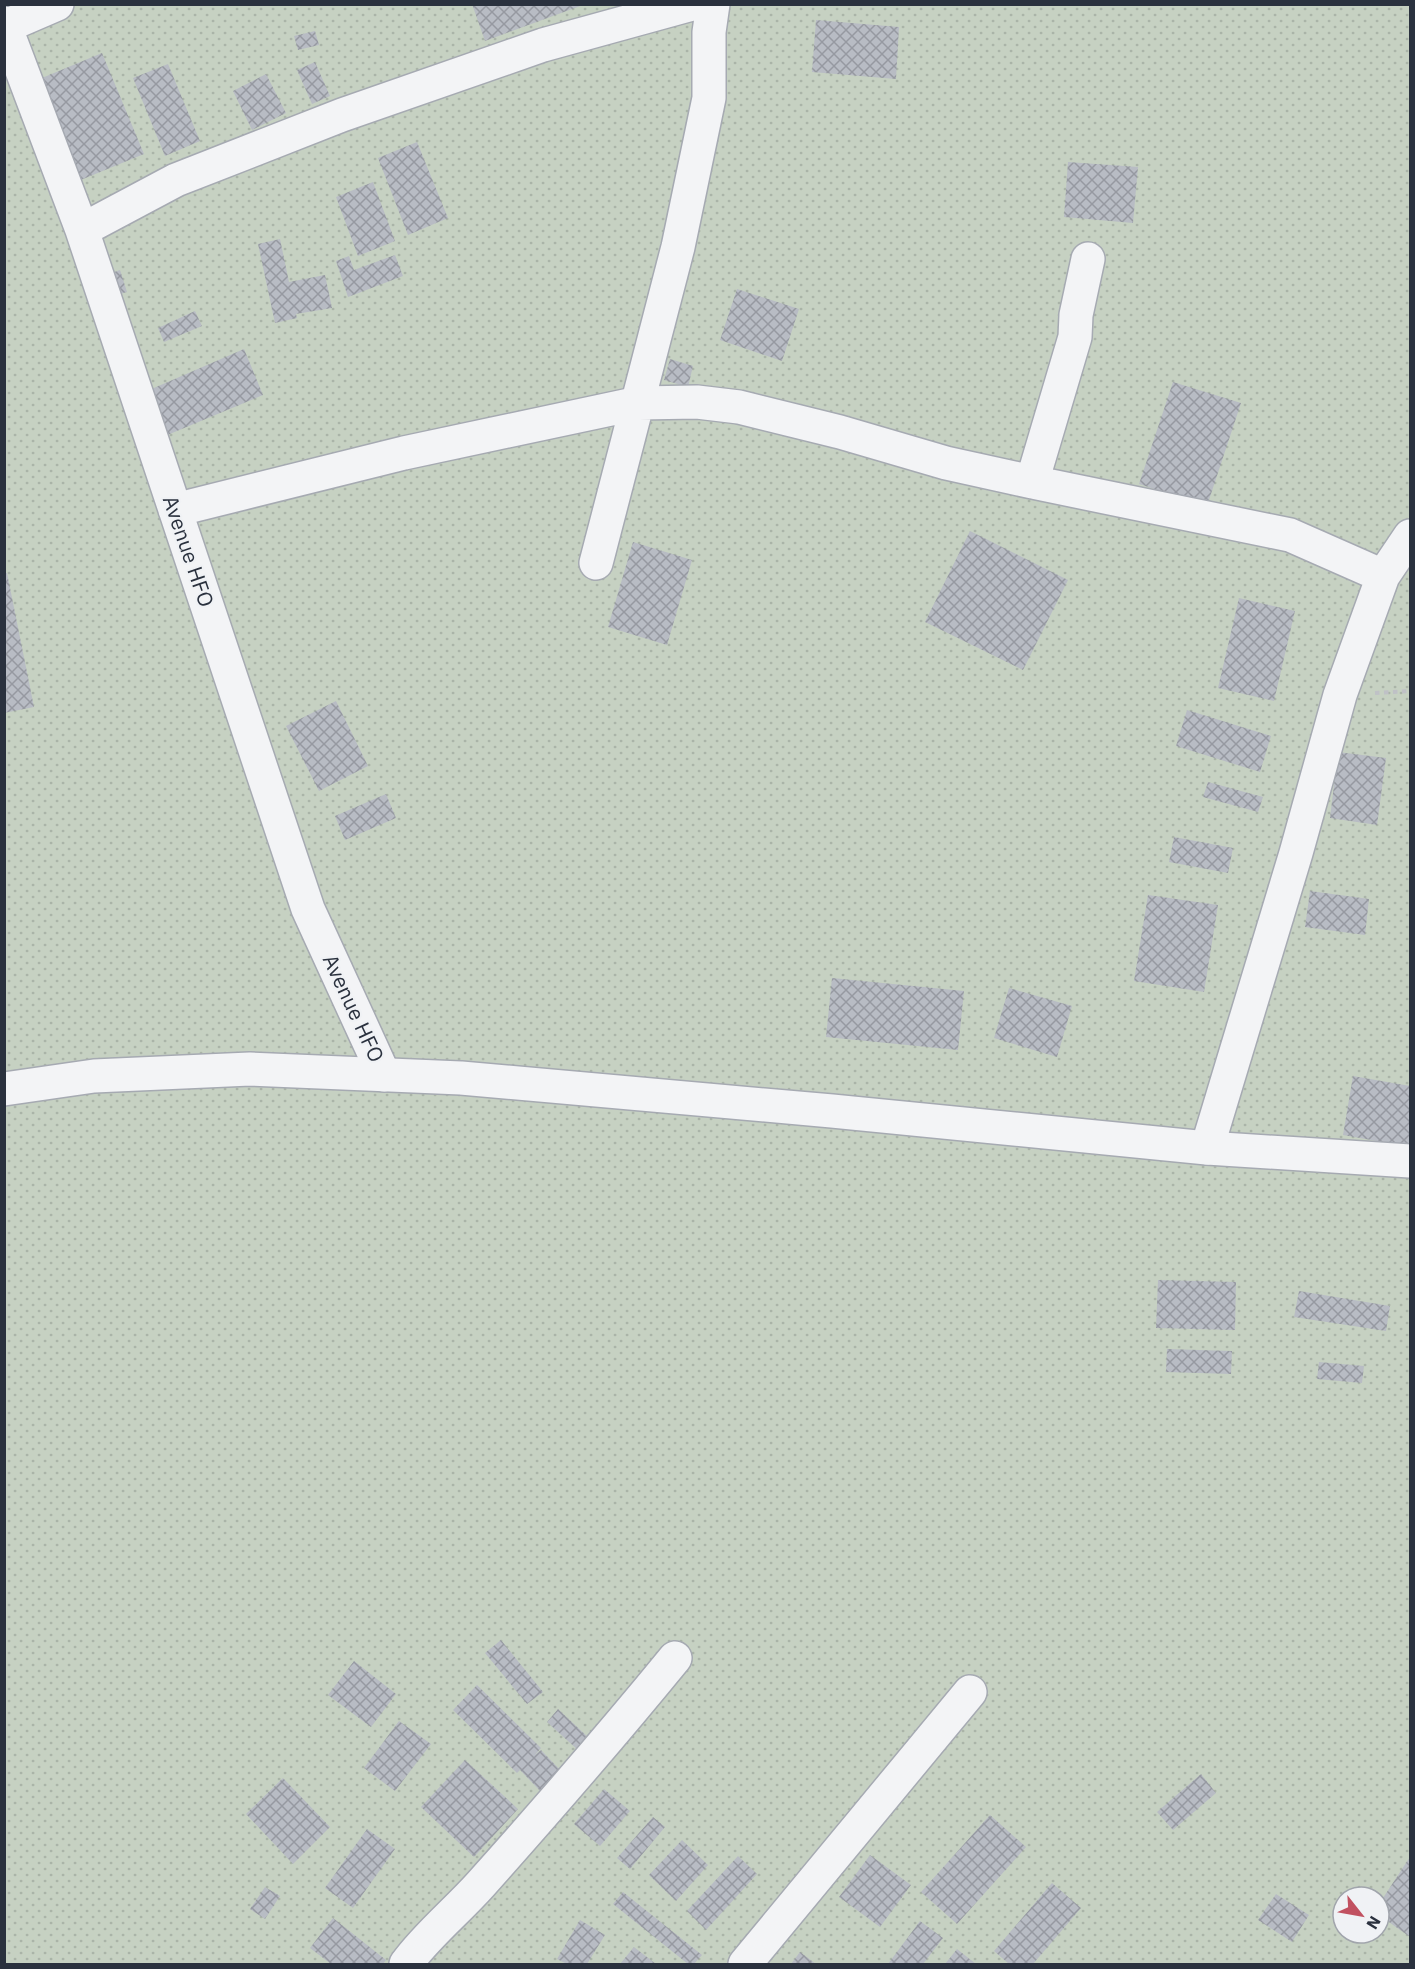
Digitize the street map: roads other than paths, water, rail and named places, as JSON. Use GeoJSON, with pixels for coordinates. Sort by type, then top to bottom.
{"type":"FeatureCollection","features":[{"type":"Feature","properties":{"kind":"street"},"geometry":{"type":"LineString","coordinates":[[5,24],[57,4]]}},
{"type":"Feature","properties":{"kind":"street"},"geometry":{"type":"LineString","coordinates":[[82,230],[176,180],[342,115],[543,45],[692,4]]}},
{"type":"Feature","properties":{"kind":"street"},"geometry":{"type":"LineString","coordinates":[[596,564],[678,247],[709,98],[709,32],[713,4]]}},
{"type":"Feature","properties":{"kind":"street","name":"Avenue HFO"},"geometry":{"type":"LineString","coordinates":[[5,24],[82,230],[308,909],[384,1074]]}},
{"type":"Feature","properties":{"kind":"street"},"geometry":{"type":"LineString","coordinates":[[1032,482],[1074,338],[1076,315],[1088,259]]}},
{"type":"Feature","properties":{"kind":"street"},"geometry":{"type":"LineString","coordinates":[[175,510],[404,453],[639,403],[697,402],[739,407],[946,462],[1032,482],[1290,535],[1383,576]]}},
{"type":"Feature","properties":{"kind":"street"},"geometry":{"type":"LineString","coordinates":[[1207,1148],[1340,695],[1383,576],[1410,536]]}},
{"type":"Feature","properties":{"kind":"street"},"geometry":{"type":"LineString","coordinates":[[4,1089],[94,1076],[250,1069],[384,1074],[461,1078],[820,1110],[1207,1148],[1410,1161]]}},
{"type":"Feature","properties":{"kind":"street"},"geometry":{"type":"LineString","coordinates":[[406,1965],[417,1949],[487,1878],[610,1737],[675,1658]]}},
{"type":"Feature","properties":{"kind":"street"},"geometry":{"type":"LineString","coordinates":[[745,1965],[970,1692]]}}]}
